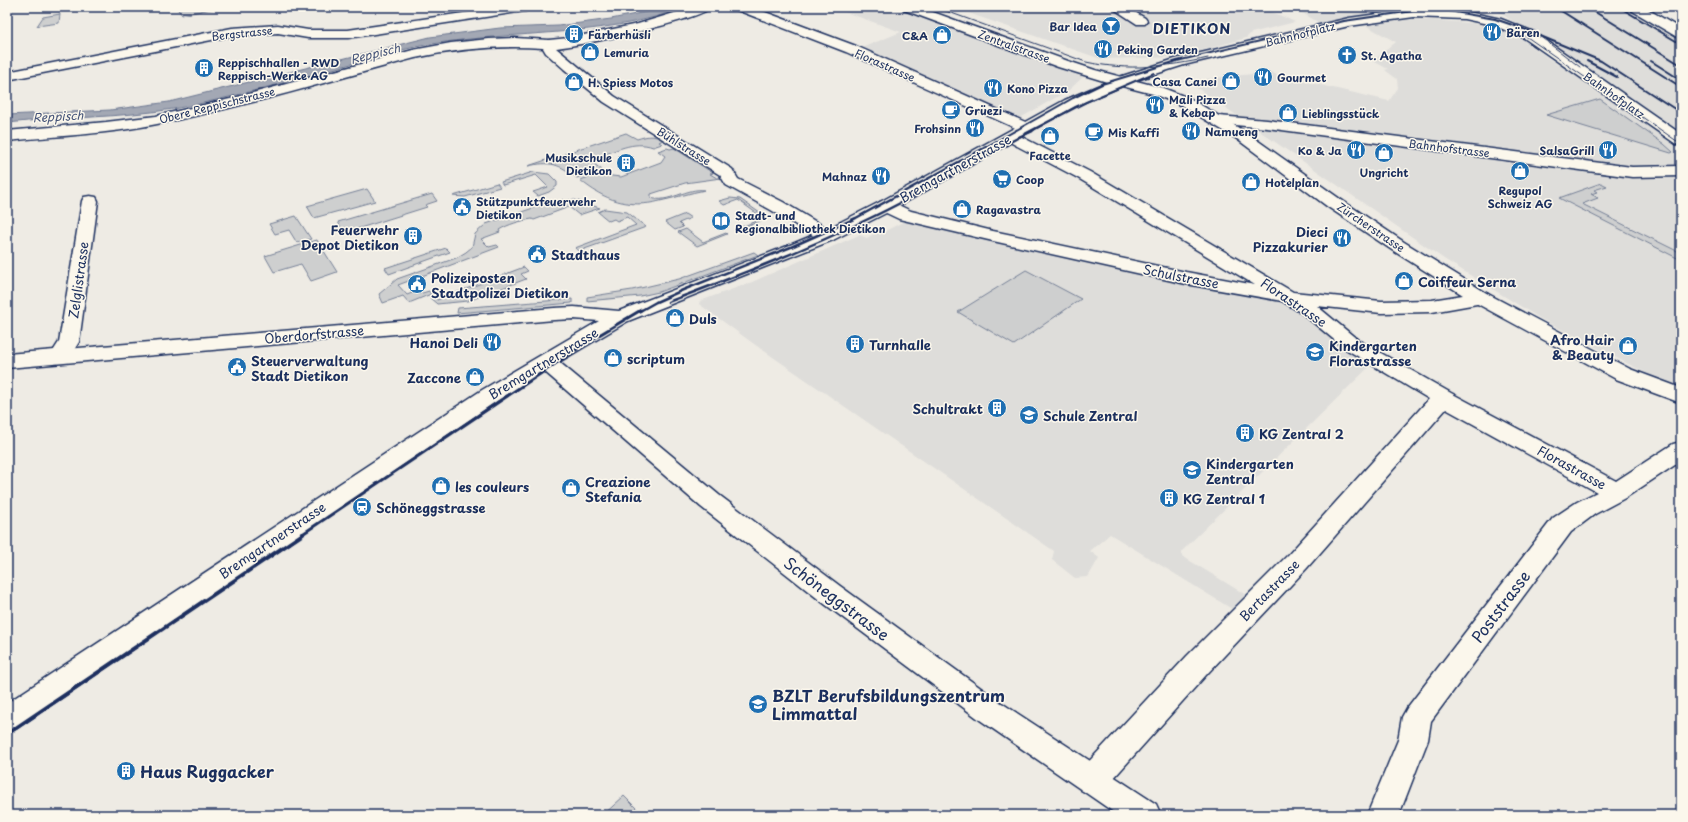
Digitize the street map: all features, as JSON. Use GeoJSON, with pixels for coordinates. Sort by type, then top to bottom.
{"type":"FeatureCollection","features":[{"type":"Feature","properties":{"kind":"street","name":"Bergstrasse"},"geometry":{"type":"LineString","coordinates":[[7,76],[232,32],[278,29],[308,34],[348,34],[525,7]]}},
{"type":"Feature","properties":{"kind":"street","name":"Obere Reppischstrasse"},"geometry":{"type":"LineString","coordinates":[[7,136],[106,127],[156,120],[208,109],[440,48],[486,43],[516,42],[548,44],[574,42],[633,30],[686,15],[705,7]]}},
{"type":"Feature","properties":{"kind":"street","name":"Florastrasse"},"geometry":{"type":"LineString","coordinates":[[741,7],[851,49],[1026,128]]}},
{"type":"Feature","properties":{"kind":"street","name":"Zentralstrasse"},"geometry":{"type":"LineString","coordinates":[[908,7],[1063,64],[1121,81]]}},
{"type":"Feature","properties":{"kind":"street"},"geometry":{"type":"LineString","coordinates":[[1117,7],[1141,21]]}},
{"type":"Feature","properties":{"kind":"street"},"geometry":{"type":"LineString","coordinates":[[1635,7],[1681,34]]}},
{"type":"Feature","properties":{"kind":"street","name":"Bahnhofplatz"},"geometry":{"type":"LineString","coordinates":[[1121,81],[1180,62],[1349,22],[1414,13],[1480,13],[1534,38],[1681,141]]}},
{"type":"Feature","properties":{"kind":"street","name":"Bühlstrasse"},"geometry":{"type":"LineString","coordinates":[[548,44],[551,50],[609,99],[726,172],[732,182],[827,236]]}},
{"type":"Feature","properties":{"kind":"street","name":"Bremgartnerstrasse"},"geometry":{"type":"LineString","coordinates":[[7,719],[490,395],[621,317],[827,236],[886,206],[1070,103],[1121,81]]}},
{"type":"Feature","properties":{"kind":"street","name":"Zürcherstrasse"},"geometry":{"type":"LineString","coordinates":[[1121,81],[1168,94],[1186,102],[1218,120],[1391,241],[1481,298],[1623,374],[1681,396]]}},
{"type":"Feature","properties":{"kind":"street","name":"Bahnhofstrasse"},"geometry":{"type":"LineString","coordinates":[[1218,120],[1268,124],[1627,171],[1681,171]]}},
{"type":"Feature","properties":{"kind":"street","name":"Florastrasse"},"geometry":{"type":"LineString","coordinates":[[1011,137],[1084,175],[1289,297],[1310,310],[1351,344],[1443,398],[1617,492]]}},
{"type":"Feature","properties":{"kind":"street","name":"Zelglistrasse"},"geometry":{"type":"LineString","coordinates":[[60,356],[69,342],[90,201]]}},
{"type":"Feature","properties":{"kind":"street","name":"Schulstrasse"},"geometry":{"type":"LineString","coordinates":[[886,206],[905,215],[1101,260],[1289,297],[1381,307],[1432,306],[1481,298]]}},
{"type":"Feature","properties":{"kind":"street","name":"Oberdorfstrasse"},"geometry":{"type":"LineString","coordinates":[[7,361],[554,314],[574,313],[621,317]]}},
{"type":"Feature","properties":{"kind":"street","name":"Schöneggstrasse"},"geometry":{"type":"LineString","coordinates":[[545,361],[710,501],[796,568],[990,711],[1145,815]]}},
{"type":"Feature","properties":{"kind":"street","name":"Zürcherstrasse"},"geometry":{"type":"LineString","coordinates":[[1623,374],[1642,389],[1681,412]]}},
{"type":"Feature","properties":{"kind":"street","name":"Bertastrasse"},"geometry":{"type":"LineString","coordinates":[[1092,780],[1197,665],[1298,561],[1443,398]]}},
{"type":"Feature","properties":{"kind":"street","name":"Poststrasse"},"geometry":{"type":"LineString","coordinates":[[1383,815],[1413,740],[1417,717],[1562,525],[1586,508],[1617,492],[1681,450]]}},
{"type":"Feature","properties":{"kind":"shaded area"},"geometry":{"type":"Polygon","coordinates":[[[176,7],[220,7],[182,15],[176,7]]]}},
{"type":"Feature","properties":{"kind":"shaded area"},"geometry":{"type":"Polygon","coordinates":[[[831,7],[893,7],[1083,77],[1069,90],[1008,125],[849,53],[901,32],[831,7]]]}},
{"type":"Feature","properties":{"kind":"shaded area"},"geometry":{"type":"Polygon","coordinates":[[[951,7],[1261,7],[1295,22],[1251,33],[1246,38],[1179,57],[1101,59],[951,7]]]}},
{"type":"Feature","properties":{"kind":"shaded area"},"geometry":{"type":"Polygon","coordinates":[[[1396,7],[1420,19],[1496,25],[1522,39],[1558,65],[1549,46],[1492,7],[1638,7],[1681,33],[1681,391],[1541,319],[1444,259],[1187,81],[1271,72],[1277,75],[1389,101],[1398,88],[1397,79],[1385,70],[1388,69],[1373,61],[1396,42],[1363,24],[1333,31],[1294,8],[1396,7]]]}},
{"type":"Feature","properties":{"kind":"shaded area"},"geometry":{"type":"Polygon","coordinates":[[[60,14],[59,23],[37,26],[43,17],[60,14]]]}},
{"type":"Feature","properties":{"kind":"shaded area"},"geometry":{"type":"Polygon","coordinates":[[[1600,99],[1673,152],[1671,153],[1546,115],[1600,99]]]}},
{"type":"Feature","properties":{"kind":"shaded area"},"geometry":{"type":"Polygon","coordinates":[[[626,133],[637,139],[650,136],[663,140],[659,142],[662,144],[653,147],[639,145],[624,147],[597,158],[593,163],[602,170],[577,178],[560,167],[554,165],[543,164],[528,166],[555,157],[563,157],[564,154],[626,133]]]}},
{"type":"Feature","properties":{"kind":"shaded area"},"geometry":{"type":"Polygon","coordinates":[[[667,148],[674,148],[713,173],[710,174],[717,178],[721,178],[685,183],[651,194],[651,198],[664,199],[691,191],[705,190],[660,201],[638,204],[608,198],[598,193],[580,180],[605,172],[612,176],[621,177],[661,162],[665,156],[658,151],[667,148]]]}},
{"type":"Feature","properties":{"kind":"shaded area"},"geometry":{"type":"Polygon","coordinates":[[[533,172],[549,174],[557,182],[557,186],[549,192],[538,196],[533,192],[548,187],[536,175],[503,185],[501,182],[533,172]]]}},
{"type":"Feature","properties":{"kind":"shaded area"},"geometry":{"type":"Polygon","coordinates":[[[497,183],[500,187],[465,197],[453,196],[497,183]]]}},
{"type":"Feature","properties":{"kind":"shaded area"},"geometry":{"type":"Polygon","coordinates":[[[1601,183],[1607,186],[1594,190],[1597,192],[1591,194],[1598,198],[1582,204],[1681,253],[1681,260],[1559,198],[1601,183]]]}},
{"type":"Feature","properties":{"kind":"shaded area"},"geometry":{"type":"Polygon","coordinates":[[[367,189],[375,201],[314,218],[307,206],[367,189]]]}},
{"type":"Feature","properties":{"kind":"shaded area"},"geometry":{"type":"Polygon","coordinates":[[[432,194],[437,201],[425,205],[427,207],[344,233],[338,222],[432,194]]]}},
{"type":"Feature","properties":{"kind":"shaded area"},"geometry":{"type":"Polygon","coordinates":[[[730,198],[740,199],[767,218],[741,229],[739,228],[763,218],[738,200],[724,205],[719,201],[730,198]]]}},
{"type":"Feature","properties":{"kind":"shaded area"},"geometry":{"type":"Polygon","coordinates":[[[562,200],[575,200],[600,208],[579,215],[569,207],[534,220],[523,221],[507,226],[499,230],[500,232],[481,239],[489,247],[497,245],[499,247],[398,285],[407,295],[417,291],[419,294],[429,291],[431,294],[409,303],[403,296],[383,303],[379,294],[397,279],[456,258],[466,252],[472,247],[475,234],[486,224],[545,204],[562,200]]]}},
{"type":"Feature","properties":{"kind":"shaded area"},"geometry":{"type":"Polygon","coordinates":[[[605,209],[627,212],[646,227],[579,251],[575,248],[636,225],[627,217],[617,221],[614,219],[609,221],[598,212],[605,209]]]}},
{"type":"Feature","properties":{"kind":"shaded area"},"geometry":{"type":"Polygon","coordinates":[[[685,214],[691,218],[679,223],[683,227],[675,230],[665,222],[685,214]]]}},
{"type":"Feature","properties":{"kind":"shaded area"},"geometry":{"type":"Polygon","coordinates":[[[296,216],[311,239],[297,243],[289,230],[275,234],[269,224],[296,216]]]}},
{"type":"Feature","properties":{"kind":"shaded area","name":"Schule Zentral"},"geometry":{"type":"Polygon","coordinates":[[[907,220],[1106,267],[1285,302],[1309,317],[1372,364],[1182,551],[1182,556],[1246,595],[1232,609],[1110,534],[1090,551],[1099,558],[1088,577],[1075,578],[1052,560],[1054,551],[754,344],[699,304],[700,301],[752,282],[859,235],[867,238],[874,234],[870,230],[876,226],[885,231],[907,220]]]}},
{"type":"Feature","properties":{"kind":"shaded area"},"geometry":{"type":"Polygon","coordinates":[[[686,229],[703,242],[726,233],[727,234],[697,246],[678,232],[686,229]]]}},
{"type":"Feature","properties":{"kind":"shaded area"},"geometry":{"type":"Polygon","coordinates":[[[317,240],[337,272],[311,281],[301,264],[274,272],[265,256],[317,240]]]}},
{"type":"Feature","properties":{"kind":"shaded area"},"geometry":{"type":"Polygon","coordinates":[[[446,248],[450,252],[389,274],[385,268],[446,248]]]}},
{"type":"Feature","properties":{"kind":"shaded area"},"geometry":{"type":"Polygon","coordinates":[[[754,252],[758,255],[659,292],[640,296],[587,301],[587,297],[632,290],[679,279],[754,252]]]}},
{"type":"Feature","properties":{"kind":"shaded area"},"geometry":{"type":"Polygon","coordinates":[[[524,267],[528,271],[521,274],[526,279],[468,301],[437,304],[430,298],[434,296],[437,300],[524,267]]]}},
{"type":"Feature","properties":{"kind":"shaded area"},"geometry":{"type":"Polygon","coordinates":[[[1026,270],[1081,299],[1014,345],[958,312],[1026,270]]]}},
{"type":"Feature","properties":{"kind":"shaded area"},"geometry":{"type":"Polygon","coordinates":[[[572,299],[572,303],[457,313],[458,308],[572,299]]]}},
{"type":"Feature","properties":{"kind":"shaded area"},"geometry":{"type":"Polygon","coordinates":[[[624,796],[643,815],[603,815],[624,796]]]}},
{"type":"Feature","properties":{"kind":"water","name":"Reppisch"},"geometry":{"type":"Polygon","coordinates":[[[662,7],[685,7],[655,17],[592,29],[432,44],[381,55],[240,94],[173,109],[111,116],[7,123],[7,115],[110,110],[169,102],[430,37],[500,28],[558,26],[611,19],[651,11],[662,7]]]}},
{"type":"Feature","properties":{"kind":"tram line"},"geometry":{"type":"LineString","coordinates":[[935,7],[1086,62],[1102,65],[1147,67],[1178,64],[1208,58]]}},
{"type":"Feature","properties":{"kind":"tram line"},"geometry":{"type":"LineString","coordinates":[[1507,28],[1527,37],[1681,144]]}},
{"type":"Feature","properties":{"kind":"tram line"},"geometry":{"type":"LineString","coordinates":[[1521,28],[1542,38],[1580,67]]}},
{"type":"Feature","properties":{"kind":"railway"},"geometry":{"type":"LineString","coordinates":[[1555,7],[1681,87]]}},
{"type":"Feature","properties":{"kind":"railway"},"geometry":{"type":"LineString","coordinates":[[1587,7],[1681,65]]}},
{"type":"Feature","properties":{"kind":"railway"},"geometry":{"type":"LineString","coordinates":[[1619,7],[1681,44]]}},
{"type":"Feature","properties":{"kind":"railway"},"geometry":{"type":"LineString","coordinates":[[1004,137],[1073,98],[1102,84],[1177,61],[1344,21],[1420,10],[1449,11],[1495,19],[1521,28],[1601,61],[1681,113]]}},
{"type":"Feature","properties":{"kind":"railway"},"geometry":{"type":"LineString","coordinates":[[1587,61],[1617,77]]}},
{"type":"Feature","properties":{"kind":"railway"},"geometry":{"type":"LineString","coordinates":[[1651,61],[1681,80]]}},
{"type":"Feature","properties":{"kind":"railway"},"geometry":{"type":"LineString","coordinates":[[1019,137],[1086,102],[1154,73]]}},
{"type":"Feature","properties":{"kind":"railway"},"geometry":{"type":"LineString","coordinates":[[640,311],[683,290],[791,247],[856,218],[1006,136]]}},
{"type":"Feature","properties":{"kind":"railway"},"geometry":{"type":"LineString","coordinates":[[668,302],[767,264],[840,232],[904,201],[1021,136]]}},
{"type":"Feature","properties":{"kind":"railway"},"geometry":{"type":"LineString","coordinates":[[301,535],[589,341],[641,310]]}},
{"type":"Feature","properties":{"kind":"railway"},"geometry":{"type":"LineString","coordinates":[[7,734],[303,534]]}},
{"type":"Feature","properties":{"kind":"place","name":"Bar Idea"},"geometry":{"type":"Point","coordinates":[1111,26]}},
{"type":"Feature","properties":{"kind":"place","name":"Bären"},"geometry":{"type":"Point","coordinates":[1492,32]}},
{"type":"Feature","properties":{"kind":"place","name":"Färberhüsli"},"geometry":{"type":"Point","coordinates":[574,34]}},
{"type":"Feature","properties":{"kind":"place","name":"C&A"},"geometry":{"type":"Point","coordinates":[942,35]}},
{"type":"Feature","properties":{"kind":"place","name":"Peking Garden"},"geometry":{"type":"Point","coordinates":[1103,49]}},
{"type":"Feature","properties":{"kind":"place","name":"Lemuria"},"geometry":{"type":"Point","coordinates":[590,52]}},
{"type":"Feature","properties":{"kind":"place","name":"St. Agatha"},"geometry":{"type":"Point","coordinates":[1347,55]}},
{"type":"Feature","properties":{"kind":"place","name":"Reppischhallen - RWD Reppisch-Werke AG"},"geometry":{"type":"Point","coordinates":[204,68]}},
{"type":"Feature","properties":{"kind":"place","name":"Gourmet"},"geometry":{"type":"Point","coordinates":[1263,77]}},
{"type":"Feature","properties":{"kind":"place","name":"Casa Canei"},"geometry":{"type":"Point","coordinates":[1231,81]}},
{"type":"Feature","properties":{"kind":"place","name":"H. Spiess Motos"},"geometry":{"type":"Point","coordinates":[574,82]}},
{"type":"Feature","properties":{"kind":"place","name":"Kono Pizza"},"geometry":{"type":"Point","coordinates":[993,88]}},
{"type":"Feature","properties":{"kind":"place","name":"Mali Pizza & Kebap"},"geometry":{"type":"Point","coordinates":[1155,105]}},
{"type":"Feature","properties":{"kind":"place","name":"Grüezi"},"geometry":{"type":"Point","coordinates":[951,110]}},
{"type":"Feature","properties":{"kind":"place","name":"Lieblingsstück"},"geometry":{"type":"Point","coordinates":[1288,113]}},
{"type":"Feature","properties":{"kind":"place","name":"Frohsinn"},"geometry":{"type":"Point","coordinates":[975,128]}},
{"type":"Feature","properties":{"kind":"place","name":"Namueng"},"geometry":{"type":"Point","coordinates":[1191,131]}},
{"type":"Feature","properties":{"kind":"place","name":"Mis Kaffi"},"geometry":{"type":"Point","coordinates":[1094,132]}},
{"type":"Feature","properties":{"kind":"place","name":"Facette"},"geometry":{"type":"Point","coordinates":[1050,136]}},
{"type":"Feature","properties":{"kind":"place","name":"Ko & Ja"},"geometry":{"type":"Point","coordinates":[1356,150]}},
{"type":"Feature","properties":{"kind":"place","name":"SalsaGrill"},"geometry":{"type":"Point","coordinates":[1608,150]}},
{"type":"Feature","properties":{"kind":"place","name":"Ungricht"},"geometry":{"type":"Point","coordinates":[1384,153]}},
{"type":"Feature","properties":{"kind":"place","name":"Musikschule Dietikon"},"geometry":{"type":"Point","coordinates":[626,163]}},
{"type":"Feature","properties":{"kind":"place","name":"Regupol Schweiz AG"},"geometry":{"type":"Point","coordinates":[1520,171]}},
{"type":"Feature","properties":{"kind":"place","name":"Mahnaz"},"geometry":{"type":"Point","coordinates":[881,176]}},
{"type":"Feature","properties":{"kind":"place","name":"Coop"},"geometry":{"type":"Point","coordinates":[1002,179]}},
{"type":"Feature","properties":{"kind":"place","name":"Hotelplan"},"geometry":{"type":"Point","coordinates":[1251,182]}},
{"type":"Feature","properties":{"kind":"place","name":"Stützpunktfeuerwehr Dietikon"},"geometry":{"type":"Point","coordinates":[462,207]}},
{"type":"Feature","properties":{"kind":"place","name":"Ragavastra"},"geometry":{"type":"Point","coordinates":[962,209]}},
{"type":"Feature","properties":{"kind":"place","name":"Stadt- und Regionalbibliothek Dietikon"},"geometry":{"type":"Point","coordinates":[721,221]}},
{"type":"Feature","properties":{"kind":"place","name":"Feuerwehr Depot Dietikon"},"geometry":{"type":"Point","coordinates":[413,236]}},
{"type":"Feature","properties":{"kind":"place","name":"Dieci Pizzakurier"},"geometry":{"type":"Point","coordinates":[1342,238]}},
{"type":"Feature","properties":{"kind":"place","name":"Stadthaus"},"geometry":{"type":"Point","coordinates":[537,254]}},
{"type":"Feature","properties":{"kind":"place","name":"Coiffeur Serna"},"geometry":{"type":"Point","coordinates":[1404,281]}},
{"type":"Feature","properties":{"kind":"place","name":"Polizeiposten Stadtpolizei Dietikon"},"geometry":{"type":"Point","coordinates":[417,284]}},
{"type":"Feature","properties":{"kind":"place","name":"Duls"},"geometry":{"type":"Point","coordinates":[675,318]}},
{"type":"Feature","properties":{"kind":"place","name":"Hanoi Deli"},"geometry":{"type":"Point","coordinates":[492,342]}},
{"type":"Feature","properties":{"kind":"place","name":"Turnhalle"},"geometry":{"type":"Point","coordinates":[855,344]}},
{"type":"Feature","properties":{"kind":"place","name":"Afro Hair & Beauty"},"geometry":{"type":"Point","coordinates":[1628,346]}},
{"type":"Feature","properties":{"kind":"place","name":"Kindergarten Florastrasse"},"geometry":{"type":"Point","coordinates":[1315,352]}},
{"type":"Feature","properties":{"kind":"place","name":"scriptum"},"geometry":{"type":"Point","coordinates":[613,358]}},
{"type":"Feature","properties":{"kind":"place","name":"Steuerverwaltung Stadt Dietikon"},"geometry":{"type":"Point","coordinates":[237,367]}},
{"type":"Feature","properties":{"kind":"place","name":"Zaccone"},"geometry":{"type":"Point","coordinates":[475,377]}},
{"type":"Feature","properties":{"kind":"place","name":"Schultrakt"},"geometry":{"type":"Point","coordinates":[997,408]}},
{"type":"Feature","properties":{"kind":"place","name":"Schule Zentral"},"geometry":{"type":"Point","coordinates":[1029,415]}},
{"type":"Feature","properties":{"kind":"place","name":"KG Zentral 2"},"geometry":{"type":"Point","coordinates":[1245,433]}},
{"type":"Feature","properties":{"kind":"place","name":"Kindergarten Zentral"},"geometry":{"type":"Point","coordinates":[1192,470]}},
{"type":"Feature","properties":{"kind":"place","name":"les couleurs"},"geometry":{"type":"Point","coordinates":[441,486]}},
{"type":"Feature","properties":{"kind":"place","name":"Creazione Stefania"},"geometry":{"type":"Point","coordinates":[571,488]}},
{"type":"Feature","properties":{"kind":"place","name":"KG Zentral 1"},"geometry":{"type":"Point","coordinates":[1169,498]}},
{"type":"Feature","properties":{"kind":"place","name":"Schöneggstrasse"},"geometry":{"type":"Point","coordinates":[362,507]}},
{"type":"Feature","properties":{"kind":"place","name":"BZLT Berufsbildungszentrum Limmattal"},"geometry":{"type":"Point","coordinates":[758,704]}},
{"type":"Feature","properties":{"kind":"place","name":"Haus Ruggacker"},"geometry":{"type":"Point","coordinates":[126,771]}},
{"type":"Feature","properties":{"kind":"district","name":"DIETIKON"},"geometry":{"type":"Point","coordinates":[1192,28]}}]}
